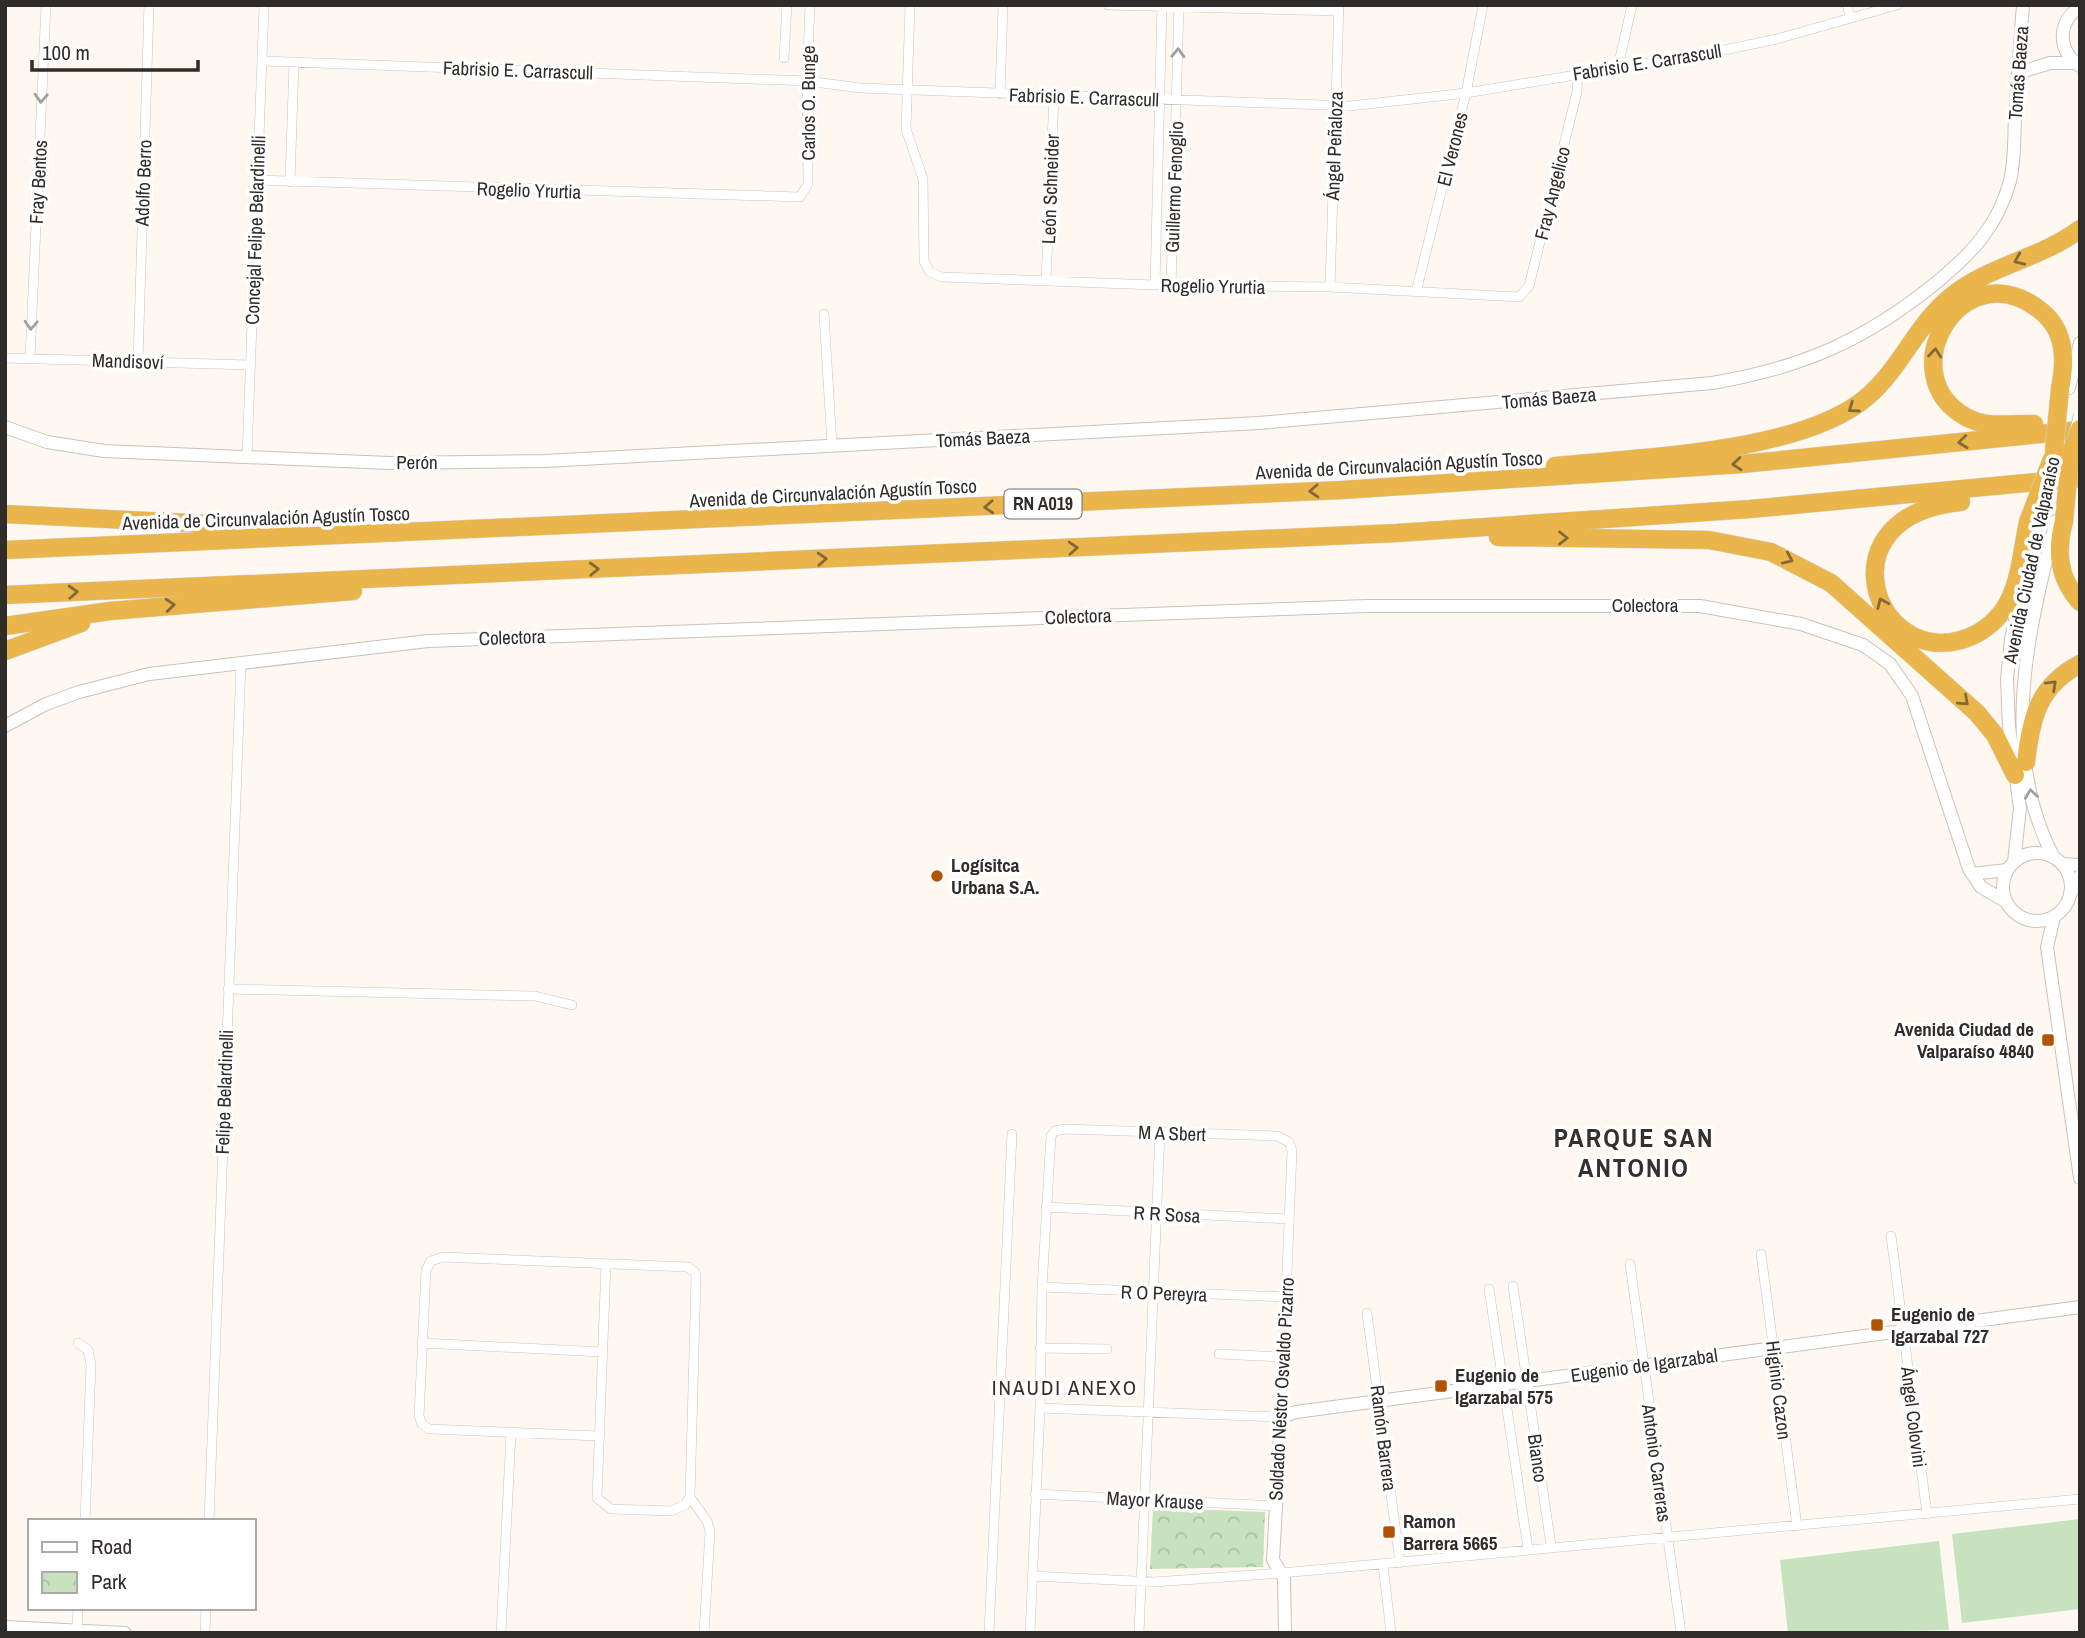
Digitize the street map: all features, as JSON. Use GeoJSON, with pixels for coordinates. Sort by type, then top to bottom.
{"type":"FeatureCollection","features":[{"type":"Feature","properties":{"kind":"highway"},"geometry":{"type":"LineString","coordinates":[[1342,490],[1456,474],[1695,450],[1764,440],[1815,427],[1842,415],[1871,394],[1894,368],[1926,320],[1954,294],[1977,279],[2053,246],[2080,229]]}},
{"type":"Feature","properties":{"kind":"highway"},"geometry":{"type":"LineString","coordinates":[[2080,429],[1991,425],[1961,414],[1943,394],[1936,376],[1934,348],[1940,330],[1959,307],[1978,297],[2010,295],[2031,303],[2049,317],[2062,344],[2064,389],[2062,455],[2060,521],[2058,549],[2061,569],[2070,590],[2080,602]]}},
{"type":"Feature","properties":{"kind":"highway"},"geometry":{"type":"LineString","coordinates":[[2080,429],[2062,455],[2033,522],[2009,600],[1986,628],[1958,641],[1930,641],[1906,632],[1888,615],[1878,595],[1875,568],[1881,545],[1896,524],[1931,506],[1973,501],[2034,484],[2080,488]]}},
{"type":"Feature","properties":{"kind":"highway","name":"Avenida de Circunvalación Agustín Tosco"},"geometry":{"type":"LineString","coordinates":[[5,550],[1342,490],[1742,464],[2080,429]]}},
{"type":"Feature","properties":{"kind":"highway","name":"RN A019"},"geometry":{"type":"LineString","coordinates":[[5,595],[1397,533],[1672,515],[2080,478]]}},
{"type":"Feature","properties":{"kind":"highway"},"geometry":{"type":"LineString","coordinates":[[5,501],[60,517]]}},
{"type":"Feature","properties":{"kind":"highway"},"geometry":{"type":"LineString","coordinates":[[5,513],[386,534]]}},
{"type":"Feature","properties":{"kind":"highway"},"geometry":{"type":"LineString","coordinates":[[1397,533],[1709,540],[1737,543],[1771,552],[1830,583],[1977,713],[2021,768]]}},
{"type":"Feature","properties":{"kind":"highway"},"geometry":{"type":"LineString","coordinates":[[5,626],[138,608],[299,594],[414,588],[564,570]]}},
{"type":"Feature","properties":{"kind":"highway"},"geometry":{"type":"LineString","coordinates":[[5,651],[57,631],[138,608]]}},
{"type":"Feature","properties":{"kind":"highway"},"geometry":{"type":"LineString","coordinates":[[2021,768],[2037,703],[2052,684],[2080,664]]}},
{"type":"Feature","properties":{"kind":"street","name":"Fray Bentos"},"geometry":{"type":"LineString","coordinates":[[30,358],[46,5]]}},
{"type":"Feature","properties":{"kind":"street","name":"Adolfo Berro"},"geometry":{"type":"LineString","coordinates":[[138,361],[149,5]]}},
{"type":"Feature","properties":{"kind":"street","name":"Concejal Felipe Belardinelli"},"geometry":{"type":"LineString","coordinates":[[247,456],[264,5]]}},
{"type":"Feature","properties":{"kind":"street"},"geometry":{"type":"LineString","coordinates":[[784,58],[787,5]]}},
{"type":"Feature","properties":{"kind":"street","name":"Carlos O. Bunge"},"geometry":{"type":"LineString","coordinates":[[800,197],[808,184],[807,81],[810,5]]}},
{"type":"Feature","properties":{"kind":"street"},"geometry":{"type":"LineString","coordinates":[[907,90],[910,5]]}},
{"type":"Feature","properties":{"kind":"street"},"geometry":{"type":"LineString","coordinates":[[1000,94],[1003,5]]}},
{"type":"Feature","properties":{"kind":"street"},"geometry":{"type":"LineString","coordinates":[[1108,5],[1339,8]]}},
{"type":"Feature","properties":{"kind":"street","name":"El Verones"},"geometry":{"type":"LineString","coordinates":[[1416,292],[1466,93],[1483,5]]}},
{"type":"Feature","properties":{"kind":"street"},"geometry":{"type":"LineString","coordinates":[[1618,67],[1632,5]]}},
{"type":"Feature","properties":{"kind":"street"},"geometry":{"type":"LineString","coordinates":[[1847,5],[1850,16]]}},
{"type":"Feature","properties":{"kind":"street","name":"Fabrisio E. Carrascull"},"geometry":{"type":"LineString","coordinates":[[262,61],[807,81],[860,88],[1336,106],[1466,93],[1618,67],[1777,38],[1896,5]]}},
{"type":"Feature","properties":{"kind":"street","name":"Tomás Baeza"},"geometry":{"type":"LineString","coordinates":[[832,446],[1330,418],[1712,383],[1782,369],[1839,348],[1904,309],[1980,243],[1995,219],[2010,180],[2022,5]]}},
{"type":"Feature","properties":{"kind":"street","name":"Guillermo Fenoglio"},"geometry":{"type":"LineString","coordinates":[[1155,285],[1162,6]]}},
{"type":"Feature","properties":{"kind":"street","name":"Guillermo Fenoglio"},"geometry":{"type":"LineString","coordinates":[[1171,285],[1179,6]]}},
{"type":"Feature","properties":{"kind":"street"},"geometry":{"type":"LineString","coordinates":[[2076,7],[2064,24],[2063,40],[2065,50],[2078,64]]}},
{"type":"Feature","properties":{"kind":"street","name":"Ángel Peñaloza"},"geometry":{"type":"LineString","coordinates":[[1330,287],[1339,8]]}},
{"type":"Feature","properties":{"kind":"street"},"geometry":{"type":"LineString","coordinates":[[2038,66],[2057,54],[2063,40]]}},
{"type":"Feature","properties":{"kind":"street"},"geometry":{"type":"LineString","coordinates":[[2018,73],[2058,61],[2078,64]]}},
{"type":"Feature","properties":{"kind":"street"},"geometry":{"type":"LineString","coordinates":[[290,182],[294,62]]}},
{"type":"Feature","properties":{"kind":"street","name":"Fray Angelico"},"geometry":{"type":"LineString","coordinates":[[1509,298],[1519,297],[1529,286],[1577,92],[1578,74]]}},
{"type":"Feature","properties":{"kind":"street","name":"Rogelio Yrurtia"},"geometry":{"type":"LineString","coordinates":[[907,90],[908,140],[920,167],[924,192],[925,261],[930,272],[942,276],[1046,281],[1330,287],[1509,298]]}},
{"type":"Feature","properties":{"kind":"street","name":"León Schneider"},"geometry":{"type":"LineString","coordinates":[[1046,281],[1054,96]]}},
{"type":"Feature","properties":{"kind":"street","name":"Rogelio Yrurtia"},"geometry":{"type":"LineString","coordinates":[[257,180],[800,197]]}},
{"type":"Feature","properties":{"kind":"street"},"geometry":{"type":"LineString","coordinates":[[824,314],[832,446]]}},
{"type":"Feature","properties":{"kind":"street"},"geometry":{"type":"LineString","coordinates":[[2064,389],[2080,343]]}},
{"type":"Feature","properties":{"kind":"street","name":"Mandisoví"},"geometry":{"type":"LineString","coordinates":[[5,358],[250,365]]}},
{"type":"Feature","properties":{"kind":"street","name":"Avenida Ciudad de Valparaíso"},"geometry":{"type":"LineString","coordinates":[[2062,455],[2080,415]]}},
{"type":"Feature","properties":{"kind":"street","name":"Perón"},"geometry":{"type":"LineString","coordinates":[[5,427],[47,442],[71,447],[389,463],[520,462],[832,446]]}},
{"type":"Feature","properties":{"kind":"street","name":"Avenida Ciudad de Valparaíso"},"geometry":{"type":"LineString","coordinates":[[2010,866],[2020,818],[2023,670],[2060,521]]}},
{"type":"Feature","properties":{"kind":"street","name":"Avenida Ciudad de Valparaíso"},"geometry":{"type":"LineString","coordinates":[[2033,522],[2007,679],[2009,727],[2033,811],[2058,861]]}},
{"type":"Feature","properties":{"kind":"street","name":"Colectora"},"geometry":{"type":"LineString","coordinates":[[5,726],[46,704],[113,681],[149,674],[428,641],[1367,606],[1700,606],[1801,624],[1863,645],[1890,664],[1912,696],[1972,874]]}},
{"type":"Feature","properties":{"kind":"street","name":"Felipe Belardinelli"},"geometry":{"type":"LineString","coordinates":[[209,1519],[241,663]]}},
{"type":"Feature","properties":{"kind":"street"},"geometry":{"type":"LineString","coordinates":[[2054,917],[2030,921],[2020,917],[2005,901],[1981,887],[1972,874],[2010,866],[2033,853],[2080,865]]}},
{"type":"Feature","properties":{"kind":"street"},"geometry":{"type":"LineString","coordinates":[[2058,861],[2068,873],[2070,894]]}},
{"type":"Feature","properties":{"kind":"street"},"geometry":{"type":"LineString","coordinates":[[2005,901],[2003,880],[2010,866]]}},
{"type":"Feature","properties":{"kind":"street"},"geometry":{"type":"LineString","coordinates":[[2080,876],[2067,904],[2054,917],[2047,947],[2080,1178]]}},
{"type":"Feature","properties":{"kind":"street"},"geometry":{"type":"LineString","coordinates":[[2030,921],[2047,947]]}},
{"type":"Feature","properties":{"kind":"street"},"geometry":{"type":"LineString","coordinates":[[228,989],[535,996],[572,1005]]}},
{"type":"Feature","properties":{"kind":"street","name":"M A Sbert"},"geometry":{"type":"LineString","coordinates":[[1045,1207],[1049,1142],[1055,1131],[1277,1136],[1289,1142]]}},
{"type":"Feature","properties":{"kind":"street"},"geometry":{"type":"LineString","coordinates":[[1139,1633],[1160,1132]]}},
{"type":"Feature","properties":{"kind":"street"},"geometry":{"type":"LineString","coordinates":[[989,1633],[1012,1134]]}},
{"type":"Feature","properties":{"kind":"street","name":"Soldado Néstor Osvaldo Pizarro"},"geometry":{"type":"LineString","coordinates":[[1285,1633],[1282,1573],[1273,1560],[1292,1151],[1289,1142]]}},
{"type":"Feature","properties":{"kind":"street"},"geometry":{"type":"LineString","coordinates":[[1030,1633],[1045,1207]]}},
{"type":"Feature","properties":{"kind":"street","name":"R R Sosa"},"geometry":{"type":"LineString","coordinates":[[1045,1207],[1289,1219]]}},
{"type":"Feature","properties":{"kind":"street","name":"Ángel Colovini"},"geometry":{"type":"LineString","coordinates":[[1891,1236],[1927,1514]]}},
{"type":"Feature","properties":{"kind":"street","name":"Higinio Cazon"},"geometry":{"type":"LineString","coordinates":[[1761,1254],[1797,1526]]}},
{"type":"Feature","properties":{"kind":"street"},"geometry":{"type":"LineString","coordinates":[[599,1436],[429,1429],[422,1424],[419,1416],[426,1270],[430,1261],[436,1258],[606,1264],[688,1267],[695,1272],[690,1497],[685,1505],[671,1511],[611,1509],[601,1504],[596,1492],[599,1436],[606,1264]]}},
{"type":"Feature","properties":{"kind":"street","name":"Antonio Carreras"},"geometry":{"type":"LineString","coordinates":[[1630,1264],[1681,1633]]}},
{"type":"Feature","properties":{"kind":"street","name":"Bianco"},"geometry":{"type":"LineString","coordinates":[[1513,1286],[1551,1546]]}},
{"type":"Feature","properties":{"kind":"street","name":"R O Pereyra"},"geometry":{"type":"LineString","coordinates":[[1042,1287],[1286,1297]]}},
{"type":"Feature","properties":{"kind":"street"},"geometry":{"type":"LineString","coordinates":[[1489,1289],[1528,1549]]}},
{"type":"Feature","properties":{"kind":"street","name":"Eugenio de Igarzabal"},"geometry":{"type":"LineString","coordinates":[[1040,1408],[1280,1417],[1643,1364],[2080,1307]]}},
{"type":"Feature","properties":{"kind":"street","name":"Ramón Barrera"},"geometry":{"type":"LineString","coordinates":[[1367,1313],[1400,1563]]}},
{"type":"Feature","properties":{"kind":"street"},"geometry":{"type":"LineString","coordinates":[[78,1343],[88,1349],[91,1365],[85,1519]]}},
{"type":"Feature","properties":{"kind":"street"},"geometry":{"type":"LineString","coordinates":[[422,1343],[602,1352]]}},
{"type":"Feature","properties":{"kind":"street"},"geometry":{"type":"LineString","coordinates":[[1040,1348],[1107,1349]]}},
{"type":"Feature","properties":{"kind":"street"},"geometry":{"type":"LineString","coordinates":[[1219,1354],[1283,1357]]}},
{"type":"Feature","properties":{"kind":"street"},"geometry":{"type":"LineString","coordinates":[[500,1633],[511,1433]]}},
{"type":"Feature","properties":{"kind":"street","name":"Mayor Krause"},"geometry":{"type":"LineString","coordinates":[[1035,1494],[1276,1506]]}},
{"type":"Feature","properties":{"kind":"street"},"geometry":{"type":"LineString","coordinates":[[690,1497],[710,1531],[704,1633]]}},
{"type":"Feature","properties":{"kind":"street"},"geometry":{"type":"LineString","coordinates":[[1032,1576],[1141,1582],[1282,1573],[2080,1499]]}},
{"type":"Feature","properties":{"kind":"street"},"geometry":{"type":"LineString","coordinates":[[1383,1565],[1391,1633]]}},
{"type":"Feature","properties":{"kind":"street"},"geometry":{"type":"LineString","coordinates":[[77,1630],[78,1610]]}},
{"type":"Feature","properties":{"kind":"street"},"geometry":{"type":"LineString","coordinates":[[205,1633],[206,1610]]}},
{"type":"Feature","properties":{"kind":"street"},"geometry":{"type":"LineString","coordinates":[[5,1627],[125,1633]]}},
{"type":"Feature","properties":{"kind":"green space"},"geometry":{"type":"Polygon","coordinates":[[[1153,1508],[1265,1512],[1263,1567],[1150,1569],[1153,1508]]]}},
{"type":"Feature","properties":{"kind":"green space"},"geometry":{"type":"Polygon","coordinates":[[[2080,1519],[2080,1609],[1962,1623],[1952,1534],[2080,1519]]]}},
{"type":"Feature","properties":{"kind":"green space"},"geometry":{"type":"Polygon","coordinates":[[[1939,1541],[1949,1630],[1788,1633],[1780,1560],[1939,1541]]]}},
{"type":"Feature","properties":{"kind":"place","name":"Logísitca Urbana S.A."},"geometry":{"type":"Point","coordinates":[937,876]}},
{"type":"Feature","properties":{"kind":"place","name":"Avenida Ciudad de Valparaíso 4840"},"geometry":{"type":"Point","coordinates":[2048,1040]}},
{"type":"Feature","properties":{"kind":"place","name":"Eugenio de Igarzabal 727"},"geometry":{"type":"Point","coordinates":[1877,1325]}},
{"type":"Feature","properties":{"kind":"place","name":"Eugenio de Igarzabal 575"},"geometry":{"type":"Point","coordinates":[1441,1386]}},
{"type":"Feature","properties":{"kind":"place","name":"Ramon Barrera 5665"},"geometry":{"type":"Point","coordinates":[1389,1532]}},
{"type":"Feature","properties":{"kind":"district","name":"PARQUE SAN ANTONIO"},"geometry":{"type":"Point","coordinates":[1634,1153]}},
{"type":"Feature","properties":{"kind":"district","name":"INAUDI ANEXO"},"geometry":{"type":"Point","coordinates":[1065,1388]}}]}
